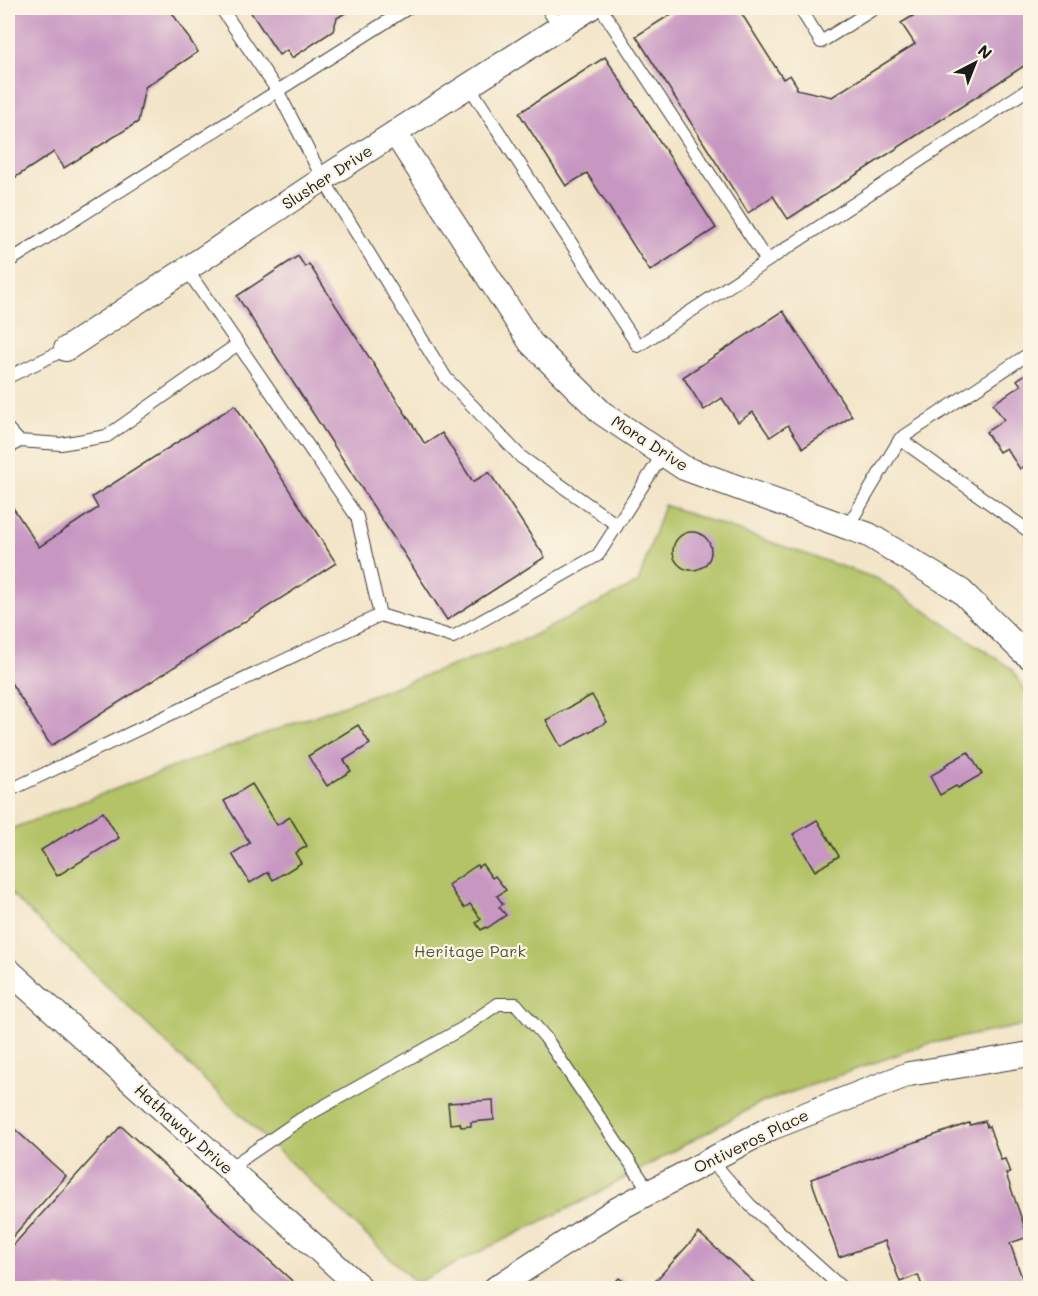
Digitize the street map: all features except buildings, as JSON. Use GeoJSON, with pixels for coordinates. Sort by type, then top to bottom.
{"type":"FeatureCollection","features":[{"type":"Feature","properties":{"kind":"street","name":"Slusher Drive"},"geometry":{"type":"LineString","coordinates":[[66,349],[323,179],[469,86],[553,17],[590,8]]}},
{"type":"Feature","properties":{"kind":"street","name":"Mora Drive"},"geometry":{"type":"LineString","coordinates":[[395,133],[531,343],[602,413],[684,468],[869,535],[961,591],[1030,657]]}},
{"type":"Feature","properties":{"kind":"street","name":"Hathaway Drive"},"geometry":{"type":"LineString","coordinates":[[8,970],[361,1288]]}},
{"type":"Feature","properties":{"kind":"street","name":"Ontiveros Place"},"geometry":{"type":"LineString","coordinates":[[496,1288],[614,1211],[771,1128],[909,1074],[1030,1054]]}},
{"type":"Feature","properties":{"kind":"lane"},"geometry":{"type":"LineString","coordinates":[[221,8],[277,90],[323,179],[446,378],[521,457],[617,525]]}},
{"type":"Feature","properties":{"kind":"lane"},"geometry":{"type":"LineString","coordinates":[[8,262],[408,8]]}},
{"type":"Feature","properties":{"kind":"lane"},"geometry":{"type":"LineString","coordinates":[[601,8],[767,261]]}},
{"type":"Feature","properties":{"kind":"lane"},"geometry":{"type":"LineString","coordinates":[[800,8],[821,42],[875,8]]}},
{"type":"Feature","properties":{"kind":"lane"},"geometry":{"type":"LineString","coordinates":[[469,86],[638,346],[1030,88]]}},
{"type":"Feature","properties":{"kind":"lane"},"geometry":{"type":"LineString","coordinates":[[187,270],[357,517],[380,615]]}},
{"type":"Feature","properties":{"kind":"lane"},"geometry":{"type":"LineString","coordinates":[[8,449],[19,441],[61,444],[107,436],[238,344]]}},
{"type":"Feature","properties":{"kind":"lane"},"geometry":{"type":"LineString","coordinates":[[8,377],[66,349]]}},
{"type":"Feature","properties":{"kind":"lane"},"geometry":{"type":"LineString","coordinates":[[848,526],[900,439],[1030,353]]}},
{"type":"Feature","properties":{"kind":"lane"},"geometry":{"type":"LineString","coordinates":[[8,429],[19,441]]}},
{"type":"Feature","properties":{"kind":"lane"},"geometry":{"type":"LineString","coordinates":[[900,439],[1030,532]]}},
{"type":"Feature","properties":{"kind":"lane"},"geometry":{"type":"LineString","coordinates":[[8,791],[380,615],[453,636],[598,555],[663,454]]}},
{"type":"Feature","properties":{"kind":"lane"},"geometry":{"type":"LineString","coordinates":[[228,1169],[301,1119],[463,1028],[498,1004],[516,1004],[545,1036],[650,1192]]}},
{"type":"Feature","properties":{"kind":"lane"},"geometry":{"type":"LineString","coordinates":[[711,1160],[750,1205],[842,1288]]}},
{"type":"Feature","properties":{"kind":"green space","name":"Heritage Park"},"geometry":{"type":"Polygon","coordinates":[[[664,505],[878,579],[1012,669],[1030,699],[1030,1024],[927,1044],[758,1104],[589,1198],[416,1283],[8,891],[8,830],[528,638],[638,583],[664,505]]]}}]}
